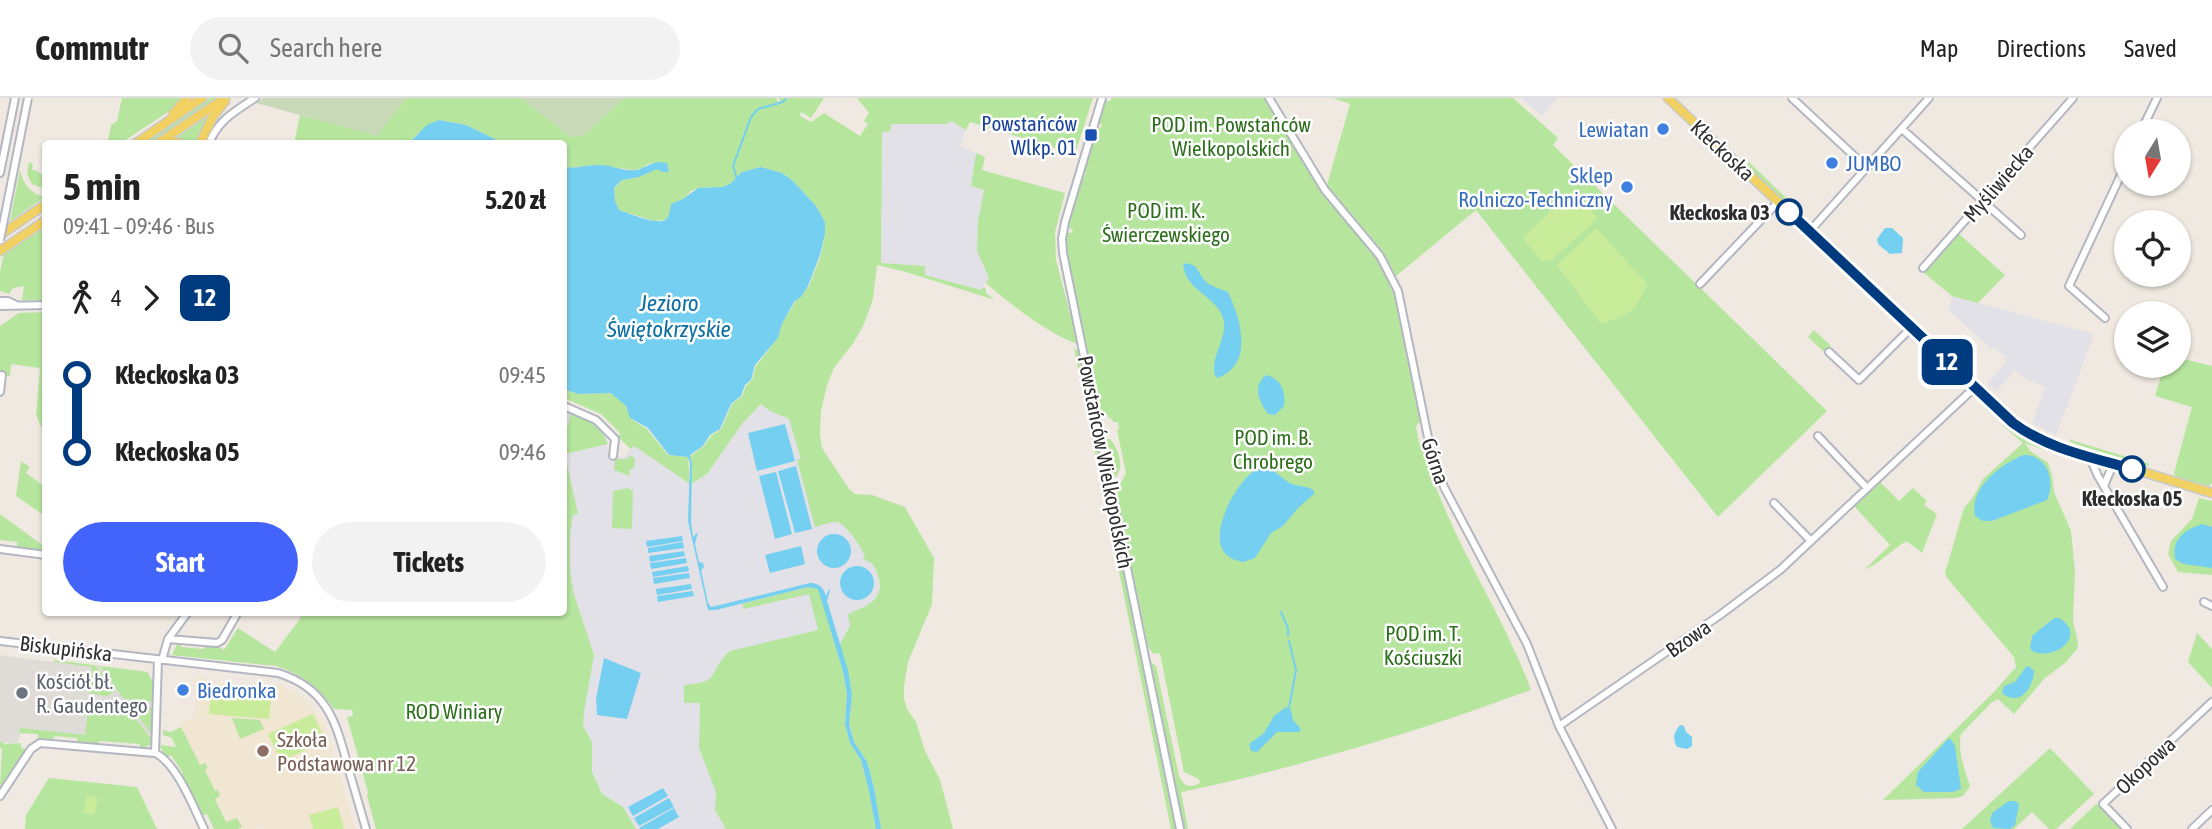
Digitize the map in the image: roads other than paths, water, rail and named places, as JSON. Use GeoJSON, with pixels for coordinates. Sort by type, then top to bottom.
{"type":"FeatureCollection","features":[{"type":"Feature","properties":{"kind":"main road"},"geometry":{"type":"LineString","coordinates":[[152,132],[187,98]]}},
{"type":"Feature","properties":{"kind":"main road"},"geometry":{"type":"LineString","coordinates":[[141,140],[202,98]]}},
{"type":"Feature","properties":{"kind":"main road"},"geometry":{"type":"LineString","coordinates":[[164,140],[226,98]]}},
{"type":"Feature","properties":{"kind":"main road"},"geometry":{"type":"LineString","coordinates":[[202,140],[212,118],[226,98]]}},
{"type":"Feature","properties":{"kind":"main road","name":"Kłeckoska"},"geometry":{"type":"LineString","coordinates":[[1668,98],[2008,419],[2029,434],[2059,447],[2212,493]]}},
{"type":"Feature","properties":{"kind":"main road"},"geometry":{"type":"LineString","coordinates":[[0,237],[42,207]]}},
{"type":"Feature","properties":{"kind":"main road"},"geometry":{"type":"LineString","coordinates":[[0,251],[42,223]]}},
{"type":"Feature","properties":{"kind":"street"},"geometry":{"type":"LineString","coordinates":[[0,173],[15,98]]}},
{"type":"Feature","properties":{"kind":"street"},"geometry":{"type":"LineString","coordinates":[[0,237],[28,98]]}},
{"type":"Feature","properties":{"kind":"street"},"geometry":{"type":"LineString","coordinates":[[210,140],[221,121],[255,98]]}},
{"type":"Feature","properties":{"kind":"street","name":"Powstańców Wielkopolskich"},"geometry":{"type":"LineString","coordinates":[[1102,98],[1065,222],[1063,253],[1180,829]]}},
{"type":"Feature","properties":{"kind":"street","name":"Górna"},"geometry":{"type":"LineString","coordinates":[[1269,98],[1325,190],[1380,256],[1398,291],[1432,457],[1452,506],[1527,644],[1559,726],[1612,829]]}},
{"type":"Feature","properties":{"kind":"street"},"geometry":{"type":"LineString","coordinates":[[1792,98],[1867,167]]}},
{"type":"Feature","properties":{"kind":"street"},"geometry":{"type":"LineString","coordinates":[[1809,232],[1929,98]]}},
{"type":"Feature","properties":{"kind":"street","name":"Myśliwiecka"},"geometry":{"type":"LineString","coordinates":[[1923,268],[2073,98]]}},
{"type":"Feature","properties":{"kind":"street"},"geometry":{"type":"LineString","coordinates":[[2147,119],[2157,98]]}},
{"type":"Feature","properties":{"kind":"street"},"geometry":{"type":"LineString","coordinates":[[1902,129],[2021,235]]}},
{"type":"Feature","properties":{"kind":"street"},"geometry":{"type":"LineString","coordinates":[[2105,318],[2069,286],[2114,190]]}},
{"type":"Feature","properties":{"kind":"street"},"geometry":{"type":"LineString","coordinates":[[1700,284],[1778,202]]}},
{"type":"Feature","properties":{"kind":"street"},"geometry":{"type":"LineString","coordinates":[[0,304],[8,301],[16,305],[42,305]]}},
{"type":"Feature","properties":{"kind":"street"},"geometry":{"type":"LineString","coordinates":[[1829,352],[1859,380],[1911,328]]}},
{"type":"Feature","properties":{"kind":"street"},"geometry":{"type":"LineString","coordinates":[[0,392],[2,375]]}},
{"type":"Feature","properties":{"kind":"street","name":"Bzowa"},"geometry":{"type":"LineString","coordinates":[[1559,726],[1720,615],[1780,570],[1974,388]]}},
{"type":"Feature","properties":{"kind":"street"},"geometry":{"type":"LineString","coordinates":[[567,407],[596,420],[615,439],[613,456]]}},
{"type":"Feature","properties":{"kind":"street"},"geometry":{"type":"LineString","coordinates":[[1818,436],[1867,488]]}},
{"type":"Feature","properties":{"kind":"street"},"geometry":{"type":"LineString","coordinates":[[2088,456],[2163,587]]}},
{"type":"Feature","properties":{"kind":"street"},"geometry":{"type":"LineString","coordinates":[[2104,486],[2113,464]]}},
{"type":"Feature","properties":{"kind":"street"},"geometry":{"type":"LineString","coordinates":[[1774,503],[1811,541]]}},
{"type":"Feature","properties":{"kind":"street"},"geometry":{"type":"LineString","coordinates":[[0,550],[42,555]]}},
{"type":"Feature","properties":{"kind":"street"},"geometry":{"type":"LineString","coordinates":[[2204,602],[2212,606]]}},
{"type":"Feature","properties":{"kind":"street"},"geometry":{"type":"LineString","coordinates":[[155,752],[160,659],[168,639],[185,616]]}},
{"type":"Feature","properties":{"kind":"street"},"geometry":{"type":"LineString","coordinates":[[168,639],[217,643],[222,640],[236,616]]}},
{"type":"Feature","properties":{"kind":"street","name":"Biskupińska"},"geometry":{"type":"LineString","coordinates":[[0,640],[278,673],[289,677],[320,698],[334,718],[366,829]]}},
{"type":"Feature","properties":{"kind":"street","name":"Okopowa"},"geometry":{"type":"LineString","coordinates":[[2127,829],[2104,804],[2212,702]]}},
{"type":"Feature","properties":{"kind":"street"},"geometry":{"type":"LineString","coordinates":[[0,796],[31,749],[40,743],[155,752],[162,756],[177,778],[204,829]]}},
{"type":"Feature","properties":{"kind":"street"},"geometry":{"type":"LineString","coordinates":[[2192,829],[2212,810]]}},
{"type":"Feature","properties":{"kind":"water"},"geometry":{"type":"Polygon","coordinates":[[[439,120],[466,125],[497,140],[412,140],[427,125],[439,120]]]}},
{"type":"Feature","properties":{"kind":"water","name":"Jezioro Świętokrzyskie"},"geometry":{"type":"Polygon","coordinates":[[[652,163],[667,163],[669,172],[657,169],[639,177],[622,180],[614,188],[619,210],[649,220],[665,220],[671,204],[698,188],[722,187],[730,184],[742,172],[761,167],[782,173],[793,181],[816,206],[825,222],[820,255],[808,286],[794,302],[778,338],[755,365],[751,380],[745,385],[741,396],[731,404],[720,429],[690,455],[691,522],[693,537],[698,532],[695,544],[699,562],[703,563],[701,570],[711,607],[810,583],[821,587],[826,596],[830,590],[827,601],[848,670],[852,695],[849,724],[854,742],[867,762],[881,829],[876,829],[861,760],[850,743],[845,724],[847,694],[843,671],[818,589],[808,587],[708,610],[688,521],[688,457],[669,455],[648,428],[630,418],[626,406],[611,393],[578,394],[567,390],[567,167],[602,165],[632,170],[652,163]]]}},
{"type":"Feature","properties":{"kind":"water"},"geometry":{"type":"Polygon","coordinates":[[[1885,228],[1892,228],[1903,238],[1902,253],[1890,254],[1878,244],[1877,239],[1885,228]]]}},
{"type":"Feature","properties":{"kind":"water"},"geometry":{"type":"Polygon","coordinates":[[[1186,263],[1195,266],[1208,283],[1228,292],[1237,314],[1241,351],[1230,371],[1218,378],[1214,369],[1224,322],[1216,306],[1190,282],[1183,265],[1186,263]]]}},
{"type":"Feature","properties":{"kind":"water"},"geometry":{"type":"Polygon","coordinates":[[[1266,375],[1279,383],[1284,395],[1284,406],[1275,415],[1268,414],[1258,394],[1259,384],[1266,375]]]}},
{"type":"Feature","properties":{"kind":"water"},"geometry":{"type":"Polygon","coordinates":[[[785,424],[795,461],[757,471],[748,433],[785,424]]]}},
{"type":"Feature","properties":{"kind":"water"},"geometry":{"type":"Polygon","coordinates":[[[2023,455],[2038,459],[2044,464],[2050,477],[2047,500],[1992,521],[1983,521],[1975,516],[1974,506],[1981,487],[1996,471],[2023,455]]]}},
{"type":"Feature","properties":{"kind":"water"},"geometry":{"type":"Polygon","coordinates":[[[796,466],[812,529],[795,533],[778,471],[796,466]]]}},
{"type":"Feature","properties":{"kind":"water"},"geometry":{"type":"Polygon","coordinates":[[[1261,467],[1266,467],[1292,484],[1311,489],[1314,494],[1283,526],[1271,533],[1255,558],[1241,562],[1230,558],[1224,552],[1220,543],[1220,531],[1236,491],[1244,480],[1261,467]]]}},
{"type":"Feature","properties":{"kind":"water"},"geometry":{"type":"Polygon","coordinates":[[[776,472],[792,534],[775,539],[759,476],[776,472]]]}},
{"type":"Feature","properties":{"kind":"water"},"geometry":{"type":"Polygon","coordinates":[[[2202,524],[2212,527],[2212,568],[2184,564],[2175,559],[2177,541],[2190,529],[2202,524]]]}},
{"type":"Feature","properties":{"kind":"water"},"geometry":{"type":"Polygon","coordinates":[[[834,534],[846,539],[851,551],[846,563],[834,568],[822,563],[817,551],[822,539],[834,534]]]}},
{"type":"Feature","properties":{"kind":"water"},"geometry":{"type":"Polygon","coordinates":[[[682,536],[683,541],[647,547],[646,541],[682,536]]]}},
{"type":"Feature","properties":{"kind":"water"},"geometry":{"type":"Polygon","coordinates":[[[683,542],[684,548],[648,553],[648,548],[683,542]]]}},
{"type":"Feature","properties":{"kind":"water"},"geometry":{"type":"Polygon","coordinates":[[[801,546],[805,564],[770,573],[765,555],[801,546]]]}},
{"type":"Feature","properties":{"kind":"water"},"geometry":{"type":"Polygon","coordinates":[[[684,551],[685,556],[650,562],[649,556],[684,551]]]}},
{"type":"Feature","properties":{"kind":"water"},"geometry":{"type":"Polygon","coordinates":[[[686,558],[687,563],[651,569],[650,563],[686,558]]]}},
{"type":"Feature","properties":{"kind":"water"},"geometry":{"type":"Polygon","coordinates":[[[688,566],[689,571],[653,577],[652,572],[688,566]]]}},
{"type":"Feature","properties":{"kind":"water"},"geometry":{"type":"Polygon","coordinates":[[[857,566],[869,571],[874,583],[869,595],[857,600],[845,595],[840,583],[845,571],[857,566]]]}},
{"type":"Feature","properties":{"kind":"water"},"geometry":{"type":"Polygon","coordinates":[[[689,573],[690,578],[654,584],[653,578],[689,573]]]}},
{"type":"Feature","properties":{"kind":"water"},"geometry":{"type":"Polygon","coordinates":[[[691,584],[692,589],[657,595],[656,589],[691,584]]]}},
{"type":"Feature","properties":{"kind":"water"},"geometry":{"type":"Polygon","coordinates":[[[693,591],[694,596],[658,602],[657,596],[693,591]]]}},
{"type":"Feature","properties":{"kind":"water"},"geometry":{"type":"Polygon","coordinates":[[[2054,618],[2059,618],[2067,625],[2070,632],[2065,645],[2050,653],[2032,651],[2032,636],[2054,618]]]}},
{"type":"Feature","properties":{"kind":"water"},"geometry":{"type":"Polygon","coordinates":[[[604,658],[641,673],[627,719],[597,715],[596,699],[604,658]]]}},
{"type":"Feature","properties":{"kind":"water"},"geometry":{"type":"Polygon","coordinates":[[[2029,666],[2034,671],[2033,678],[2024,694],[2014,698],[2002,693],[2004,686],[2015,682],[2029,666]]]}},
{"type":"Feature","properties":{"kind":"water"},"geometry":{"type":"Polygon","coordinates":[[[1286,707],[1291,710],[1293,720],[1301,729],[1299,732],[1277,732],[1257,752],[1251,751],[1249,744],[1264,733],[1274,716],[1286,707]]]}},
{"type":"Feature","properties":{"kind":"water"},"geometry":{"type":"Polygon","coordinates":[[[1680,725],[1684,726],[1692,737],[1692,746],[1687,749],[1677,747],[1674,738],[1680,725]]]}},
{"type":"Feature","properties":{"kind":"water"},"geometry":{"type":"Polygon","coordinates":[[[1948,739],[1951,739],[1955,746],[1961,789],[1953,792],[1924,792],[1916,785],[1918,772],[1948,739]]]}},
{"type":"Feature","properties":{"kind":"water"},"geometry":{"type":"Polygon","coordinates":[[[663,788],[668,796],[633,816],[628,807],[663,788]]]}},
{"type":"Feature","properties":{"kind":"water"},"geometry":{"type":"Polygon","coordinates":[[[669,798],[674,807],[639,826],[634,818],[669,798]]]}},
{"type":"Feature","properties":{"kind":"water"},"geometry":{"type":"Polygon","coordinates":[[[2009,801],[2016,801],[2019,805],[2015,825],[2010,829],[1993,828],[1990,821],[1992,813],[2009,801]]]}},
{"type":"Feature","properties":{"kind":"water"},"geometry":{"type":"Polygon","coordinates":[[[674,808],[679,817],[658,829],[639,828],[674,808]]]}},
{"type":"Feature","properties":{"kind":"waterway"},"geometry":{"type":"LineString","coordinates":[[737,179],[733,166],[751,117],[758,109],[783,102],[786,98]]}},
{"type":"Feature","properties":{"kind":"waterway"},"geometry":{"type":"LineString","coordinates":[[1281,612],[1288,628],[1288,636]]}},
{"type":"Feature","properties":{"kind":"waterway"},"geometry":{"type":"LineString","coordinates":[[1289,641],[1296,670],[1289,708]]}},
{"type":"Feature","properties":{"kind":"place","name":"Lewiatan"},"geometry":{"type":"Point","coordinates":[1663,129]}},
{"type":"Feature","properties":{"kind":"place","name":"Powstańców Wlkp. 01"},"geometry":{"type":"Point","coordinates":[1091,135]}},
{"type":"Feature","properties":{"kind":"place","name":"JUMBO"},"geometry":{"type":"Point","coordinates":[1832,163]}},
{"type":"Feature","properties":{"kind":"place","name":"Sklep Rolniczo-Techniczny"},"geometry":{"type":"Point","coordinates":[1627,187]}},
{"type":"Feature","properties":{"kind":"place","name":"Kłeckoska 03"},"geometry":{"type":"Point","coordinates":[1789,212]}},
{"type":"Feature","properties":{"kind":"place","name":"Kłeckoska 05"},"geometry":{"type":"Point","coordinates":[2132,469]}},
{"type":"Feature","properties":{"kind":"place","name":"Biedronka"},"geometry":{"type":"Point","coordinates":[183,690]}},
{"type":"Feature","properties":{"kind":"place","name":"Kościół bł. R. Gaudentego"},"geometry":{"type":"Point","coordinates":[22,693]}},
{"type":"Feature","properties":{"kind":"place","name":"Szkoła Podstawowa nr 12"},"geometry":{"type":"Point","coordinates":[263,751]}},
{"type":"Feature","properties":{"kind":"park label","name":"POD im. Powstańców Wielkopolskich"},"geometry":{"type":"Point","coordinates":[1231,136]}},
{"type":"Feature","properties":{"kind":"park label","name":"POD im. K. Świerczewskiego"},"geometry":{"type":"Point","coordinates":[1166,222]}},
{"type":"Feature","properties":{"kind":"park label","name":"POD im. B. Chrobrego"},"geometry":{"type":"Point","coordinates":[1273,449]}},
{"type":"Feature","properties":{"kind":"park label","name":"POD im. T. Kościuszki"},"geometry":{"type":"Point","coordinates":[1423,645]}},
{"type":"Feature","properties":{"kind":"park label","name":"ROD Winiary"},"geometry":{"type":"Point","coordinates":[454,711]}}]}
